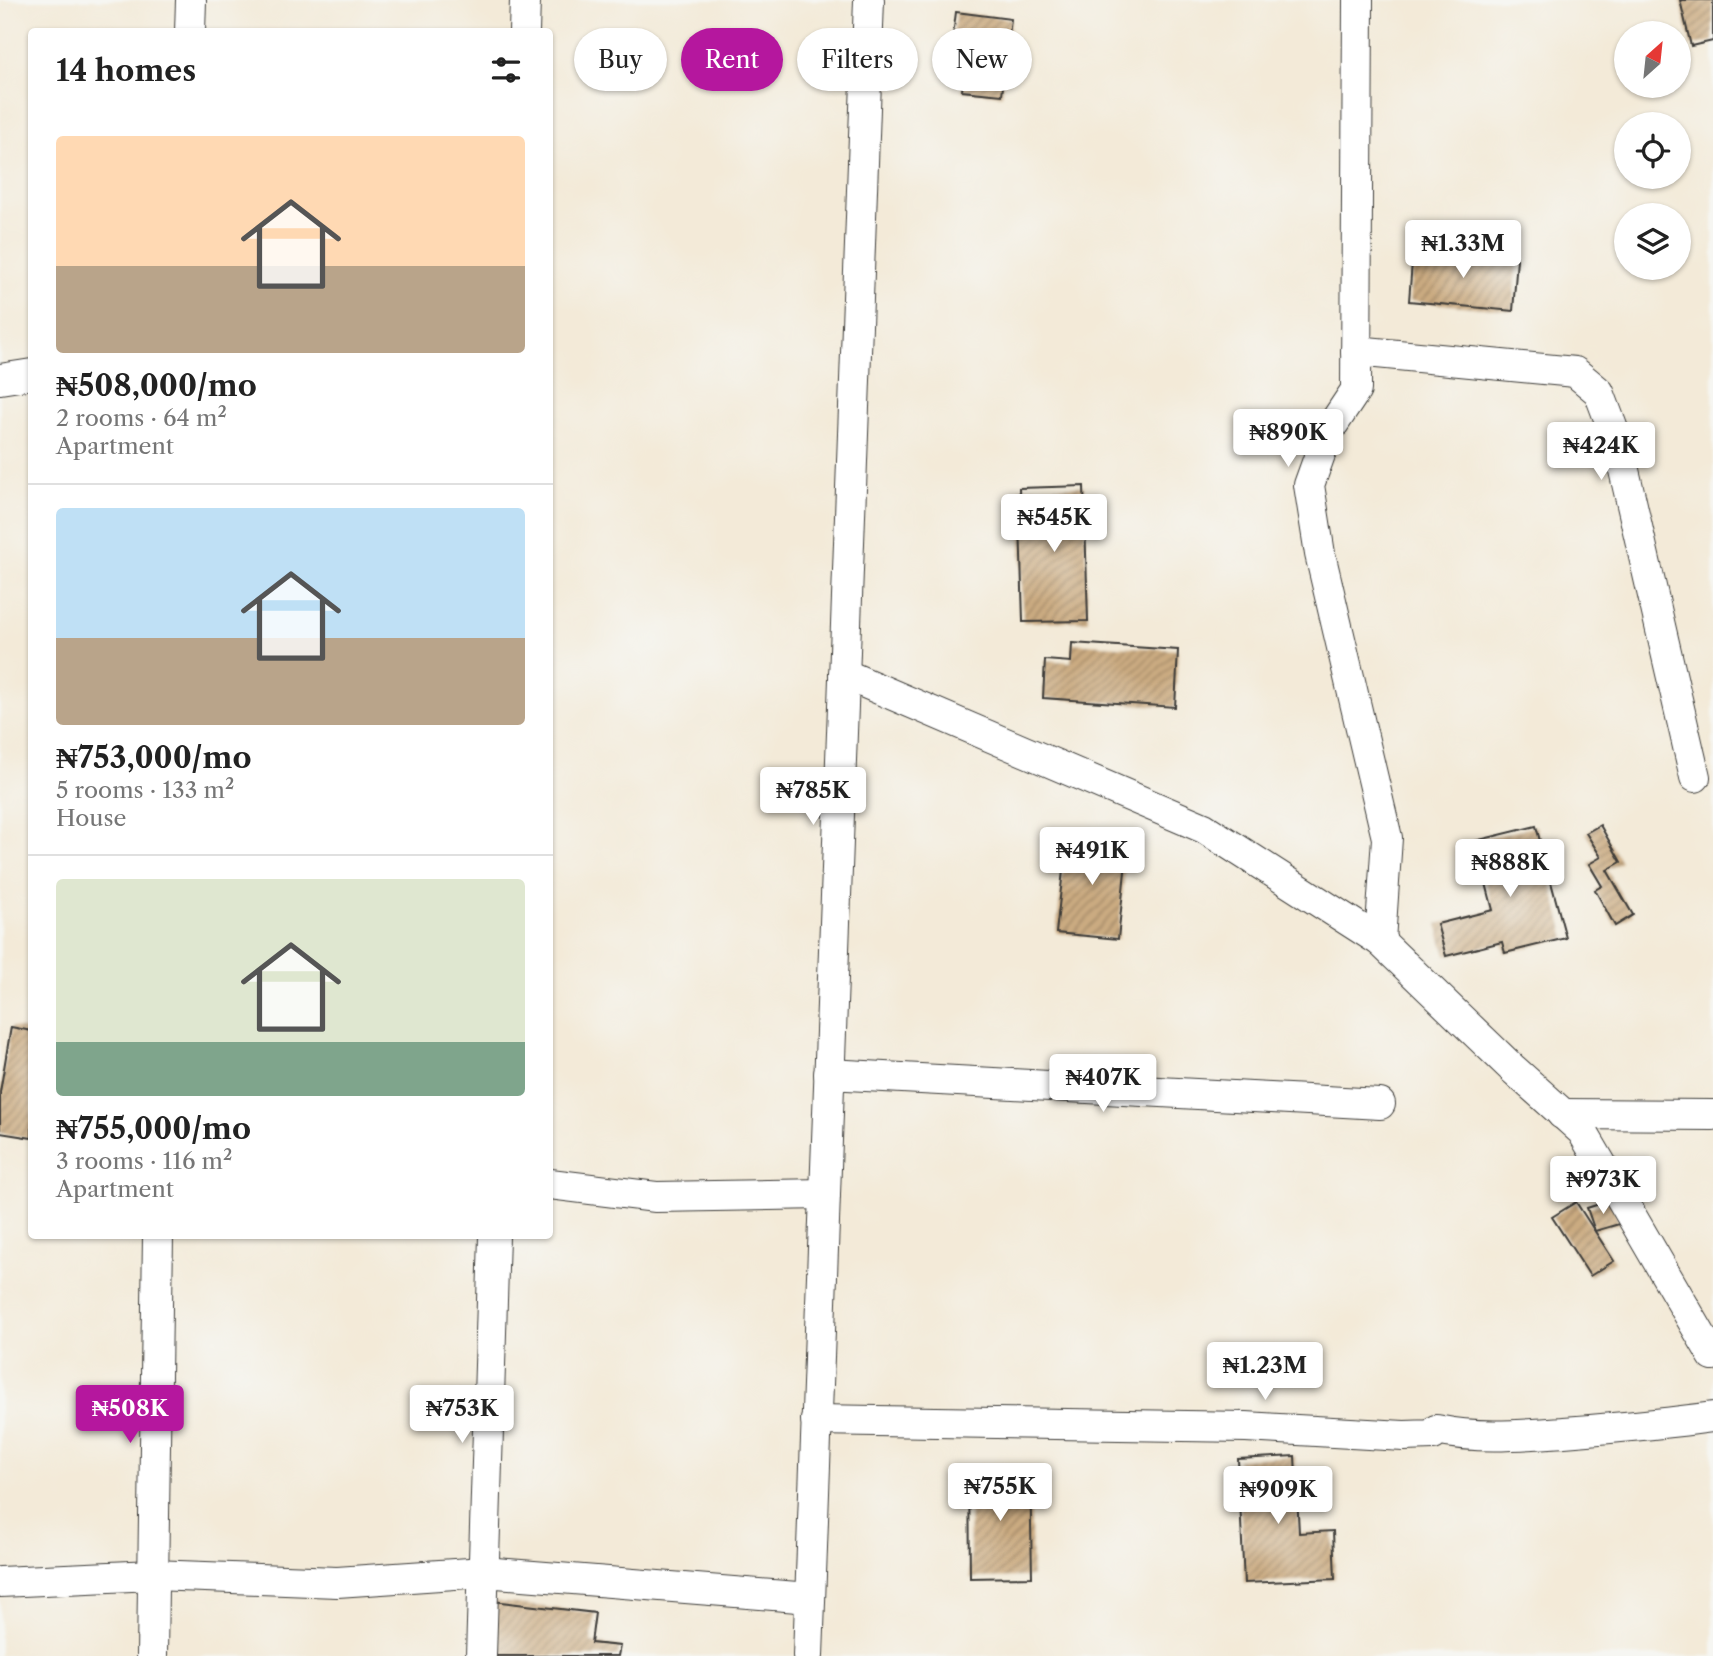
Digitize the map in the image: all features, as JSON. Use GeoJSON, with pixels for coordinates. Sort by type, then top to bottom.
{"type":"FeatureCollection","features":[{"type":"Feature","properties":{"kind":"street"},"geometry":{"type":"LineString","coordinates":[[190,28],[191,0]]}},
{"type":"Feature","properties":{"kind":"street"},"geometry":{"type":"LineString","coordinates":[[524,28],[525,0]]}},
{"type":"Feature","properties":{"kind":"street"},"geometry":{"type":"LineString","coordinates":[[808,1656],[869,0]]}},
{"type":"Feature","properties":{"kind":"street"},"geometry":{"type":"LineString","coordinates":[[1358,0],[1356,390],[1328,432],[1309,485],[1320,554],[1387,838],[1380,941]]}},
{"type":"Feature","properties":{"kind":"street"},"geometry":{"type":"LineString","coordinates":[[1356,351],[1575,372],[1599,392],[1617,440],[1695,777]]}},
{"type":"Feature","properties":{"kind":"street"},"geometry":{"type":"LineString","coordinates":[[0,379],[28,375]]}},
{"type":"Feature","properties":{"kind":"street"},"geometry":{"type":"LineString","coordinates":[[844,674],[1204,828],[1380,941],[1581,1131],[1713,1356]]}},
{"type":"Feature","properties":{"kind":"street"},"geometry":{"type":"LineString","coordinates":[[829,1074],[1380,1104]]}},
{"type":"Feature","properties":{"kind":"street"},"geometry":{"type":"LineString","coordinates":[[1562,1114],[1713,1115]]}},
{"type":"Feature","properties":{"kind":"street"},"geometry":{"type":"LineString","coordinates":[[553,1184],[656,1197],[825,1194]]}},
{"type":"Feature","properties":{"kind":"street"},"geometry":{"type":"LineString","coordinates":[[152,1656],[158,1239]]}},
{"type":"Feature","properties":{"kind":"street"},"geometry":{"type":"LineString","coordinates":[[481,1656],[494,1239]]}},
{"type":"Feature","properties":{"kind":"street"},"geometry":{"type":"LineString","coordinates":[[816,1420],[1246,1427],[1413,1436],[1433,1435],[1436,1430],[1468,1437],[1494,1437],[1639,1427],[1713,1417]]}},
{"type":"Feature","properties":{"kind":"street"},"geometry":{"type":"LineString","coordinates":[[0,1582],[153,1575],[337,1582],[484,1572],[810,1598]]}},
{"type":"Feature","properties":{"kind":"building"},"geometry":{"type":"Polygon","coordinates":[[[1680,0],[1713,0],[1713,41],[1691,46],[1691,21],[1685,21],[1680,0]]]}},
{"type":"Feature","properties":{"kind":"building"},"geometry":{"type":"Polygon","coordinates":[[[956,12],[1011,19],[1010,28],[954,28],[956,12]]]}},
{"type":"Feature","properties":{"kind":"building"},"geometry":{"type":"Polygon","coordinates":[[[962,91],[1002,91],[1002,95],[962,91]]]}},
{"type":"Feature","properties":{"kind":"building"},"geometry":{"type":"Polygon","coordinates":[[[1413,249],[1517,259],[1513,311],[1409,301],[1413,249]]]}},
{"type":"Feature","properties":{"kind":"building"},"geometry":{"type":"Polygon","coordinates":[[[1084,486],[1088,621],[1023,622],[1019,488],[1084,486]]]}},
{"type":"Feature","properties":{"kind":"building"},"geometry":{"type":"Polygon","coordinates":[[[1072,643],[1178,650],[1175,707],[1043,698],[1045,660],[1071,662],[1072,643]]]}},
{"type":"Feature","properties":{"kind":"building"},"geometry":{"type":"Polygon","coordinates":[[[1600,825],[1621,862],[1607,870],[1633,915],[1615,926],[1595,890],[1602,886],[1589,864],[1601,857],[1586,833],[1600,825]]]}},
{"type":"Feature","properties":{"kind":"building"},"geometry":{"type":"Polygon","coordinates":[[[1536,826],[1566,938],[1505,953],[1502,942],[1446,956],[1437,924],[1493,910],[1475,841],[1536,826]]]}},
{"type":"Feature","properties":{"kind":"building"},"geometry":{"type":"Polygon","coordinates":[[[1067,835],[1128,842],[1118,939],[1056,933],[1067,835]]]}},
{"type":"Feature","properties":{"kind":"building"},"geometry":{"type":"Polygon","coordinates":[[[11,1027],[28,1030],[28,1137],[0,1133],[0,1092],[11,1027]]]}},
{"type":"Feature","properties":{"kind":"building"},"geometry":{"type":"Polygon","coordinates":[[[1612,1200],[1619,1224],[1595,1231],[1587,1208],[1612,1200]]]}},
{"type":"Feature","properties":{"kind":"building"},"geometry":{"type":"Polygon","coordinates":[[[1576,1202],[1614,1261],[1590,1276],[1552,1217],[1576,1202]]]}},
{"type":"Feature","properties":{"kind":"building"},"geometry":{"type":"Polygon","coordinates":[[[1295,1456],[1299,1533],[1333,1531],[1335,1579],[1244,1583],[1238,1459],[1295,1456]]]}},
{"type":"Feature","properties":{"kind":"building"},"geometry":{"type":"Polygon","coordinates":[[[969,1468],[1030,1468],[1032,1577],[970,1578],[969,1468]]]}},
{"type":"Feature","properties":{"kind":"building"},"geometry":{"type":"Polygon","coordinates":[[[492,1601],[595,1613],[591,1643],[620,1646],[618,1656],[486,1656],[492,1601]]]}}]}
